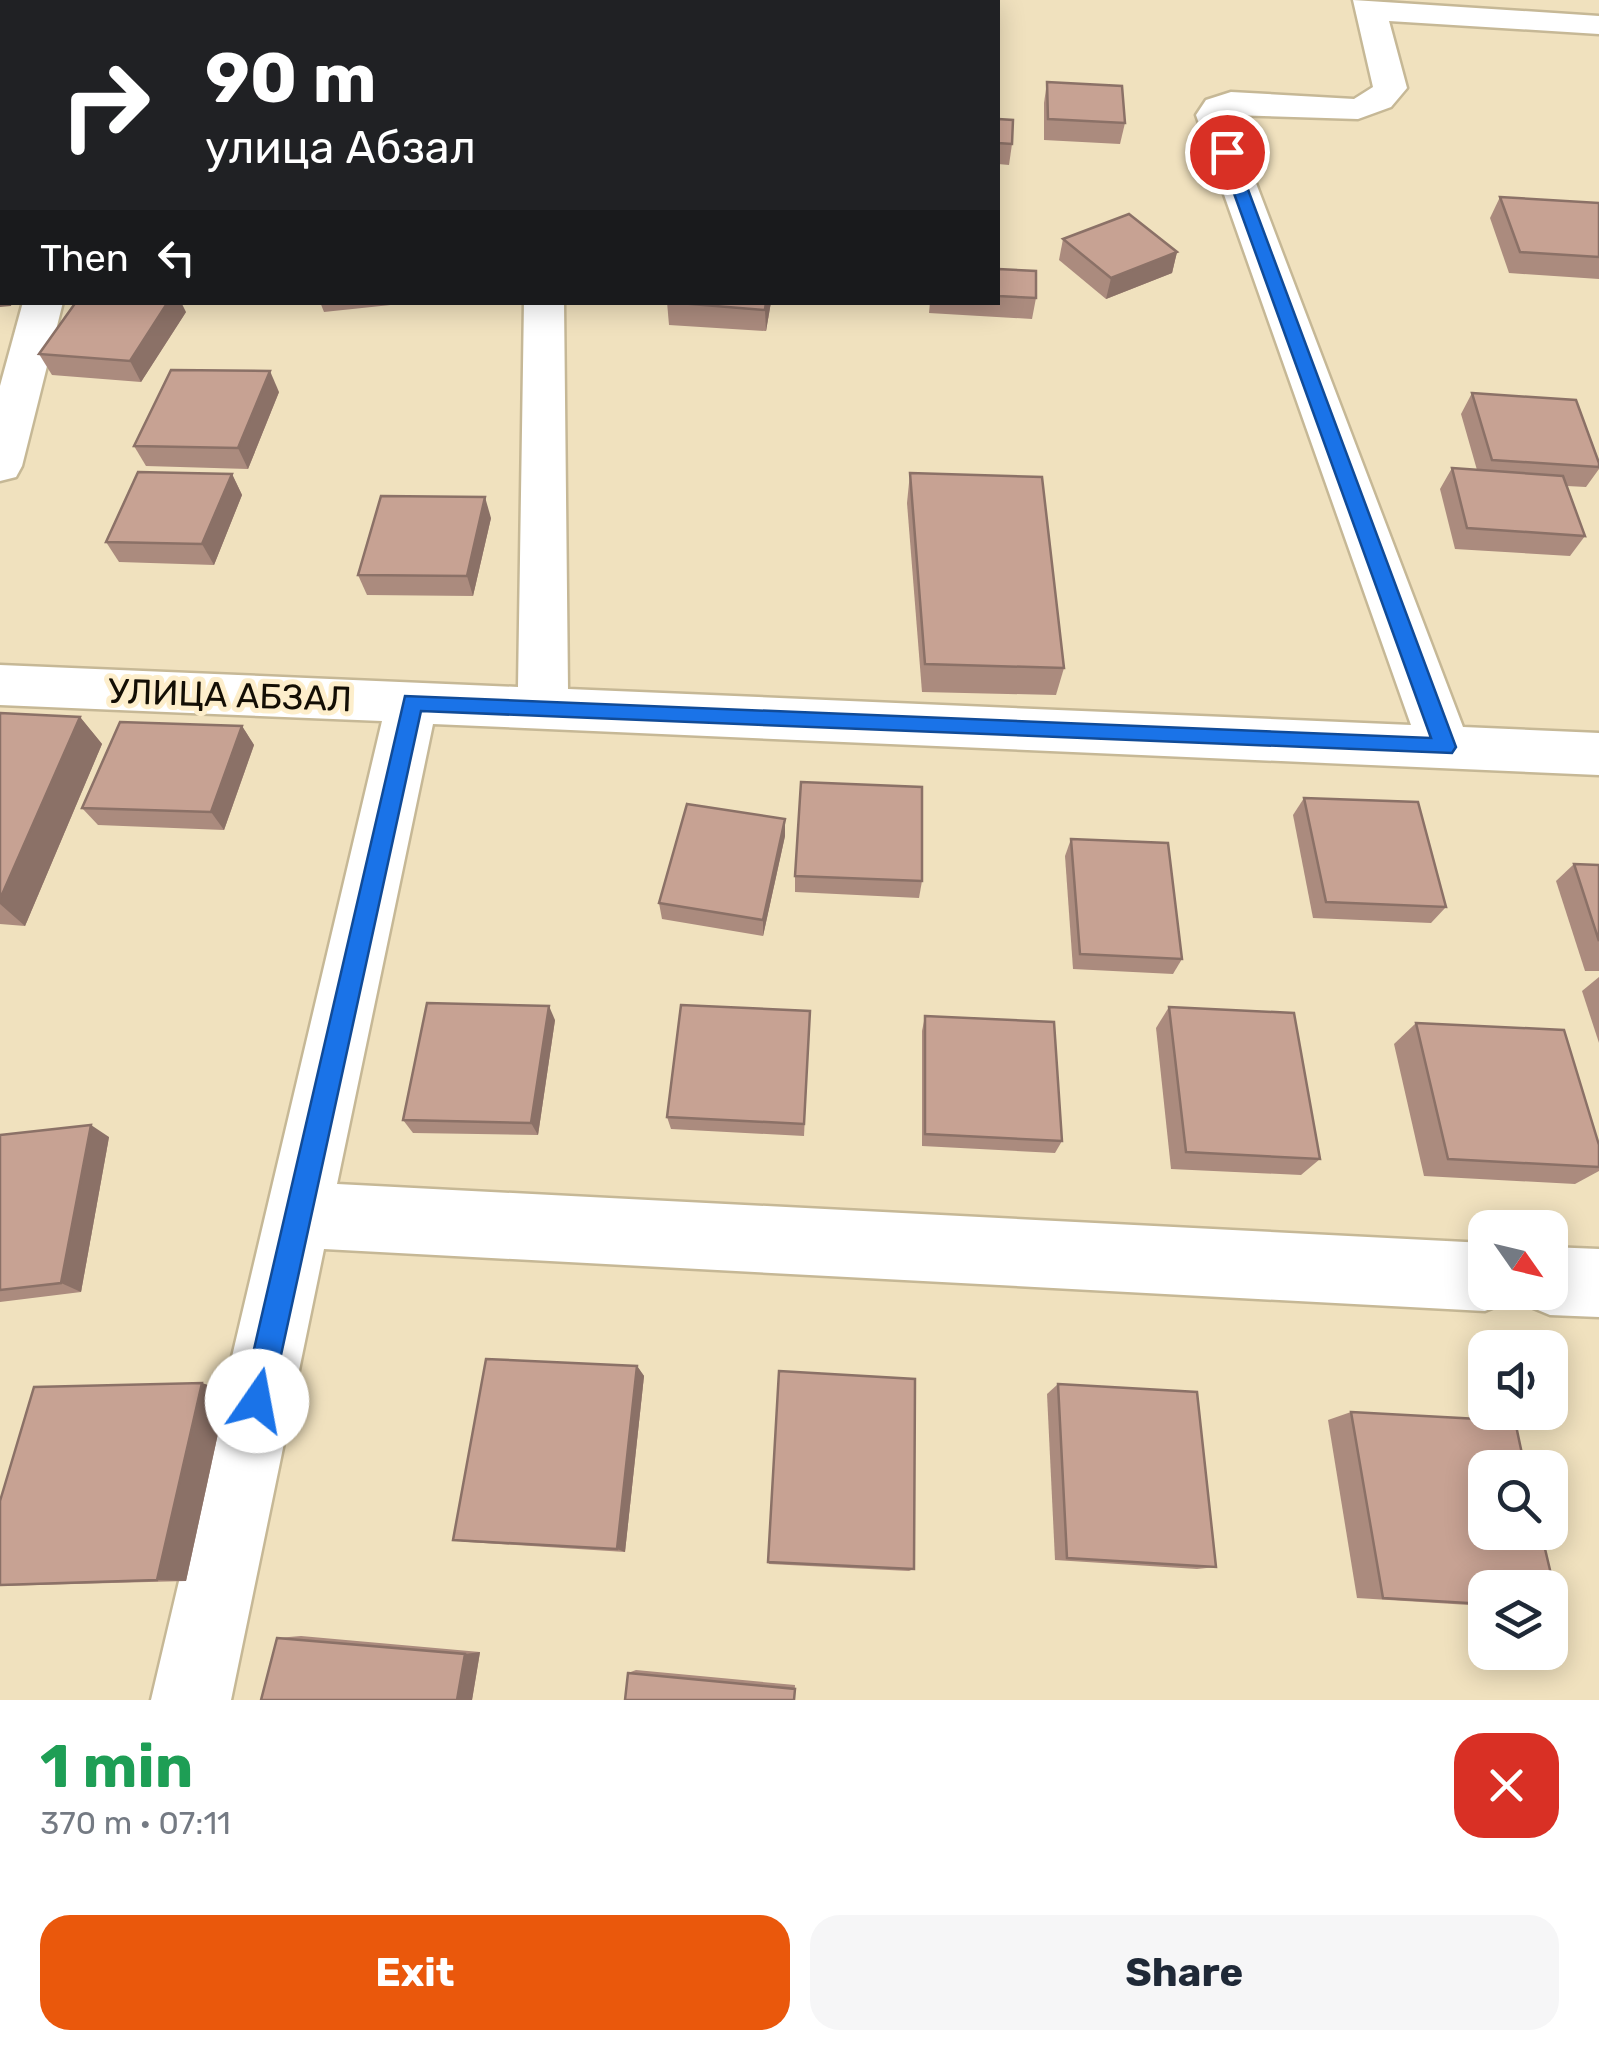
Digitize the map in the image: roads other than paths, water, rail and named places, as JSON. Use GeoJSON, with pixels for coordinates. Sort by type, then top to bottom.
{"type":"FeatureCollection","features":[{"type":"Feature","properties":{"kind":"street"},"geometry":{"type":"LineString","coordinates":[[1445,747],[1213,115],[1218,107],[1232,102],[1358,110],[1380,100],[1390,88],[1369,5],[1599,25]]}},
{"type":"Feature","properties":{"kind":"street"},"geometry":{"type":"LineString","coordinates":[[0,466],[42,305]]}},
{"type":"Feature","properties":{"kind":"street"},"geometry":{"type":"LineString","coordinates":[[543,708],[544,305]]}},
{"type":"Feature","properties":{"kind":"street","name":"УЛИЦА АБЗАЛ"},"geometry":{"type":"LineString","coordinates":[[0,685],[1599,754]]}},
{"type":"Feature","properties":{"kind":"street"},"geometry":{"type":"LineString","coordinates":[[190,1700],[412,702]]}},
{"type":"Feature","properties":{"kind":"street"},"geometry":{"type":"LineString","coordinates":[[298,1215],[1468,1276]]}},
{"type":"Feature","properties":{"kind":"street"},"geometry":{"type":"LineString","coordinates":[[1568,1282],[1599,1284]]}}]}
